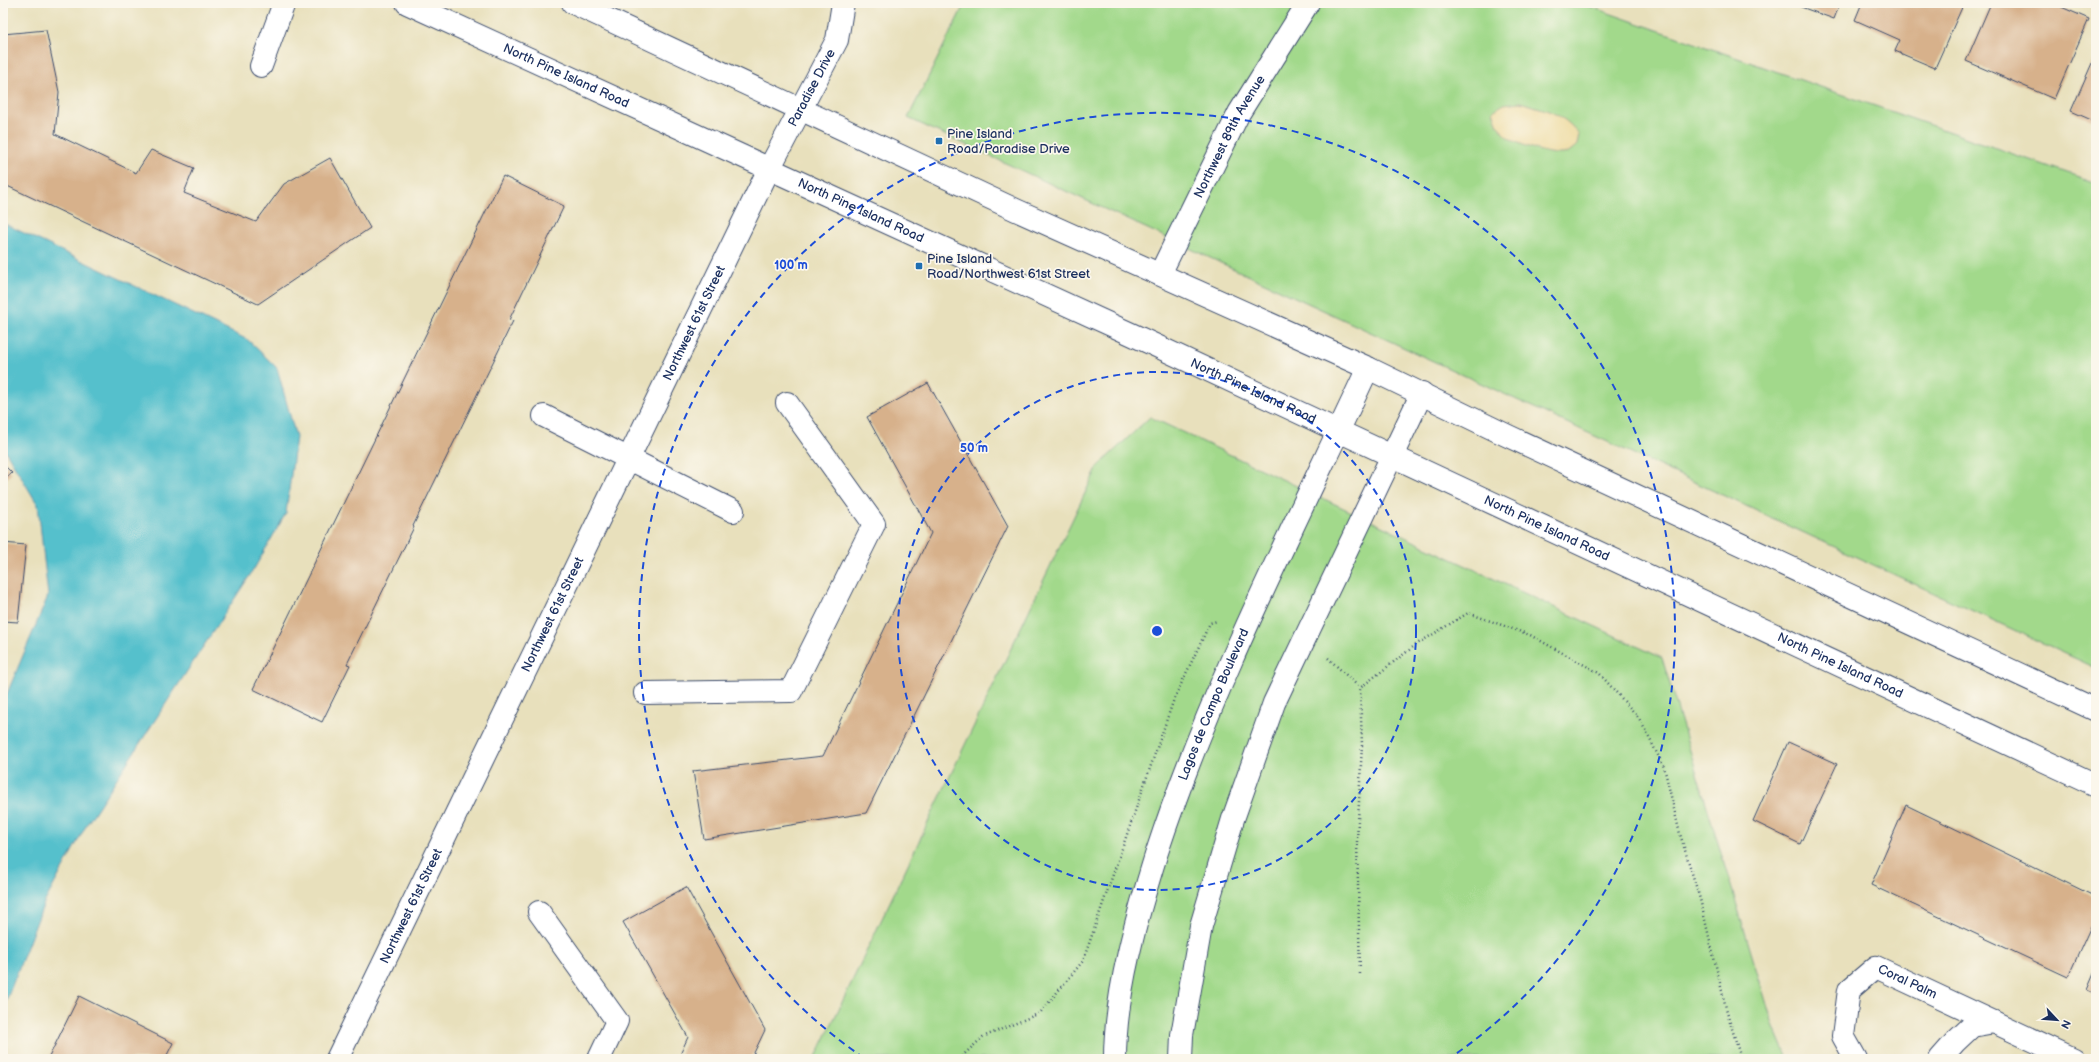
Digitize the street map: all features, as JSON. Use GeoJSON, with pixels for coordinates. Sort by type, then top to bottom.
{"type":"FeatureCollection","features":[{"type":"Feature","properties":{"kind":"main road"},"geometry":{"type":"LineString","coordinates":[[261,66],[284,3]]}},
{"type":"Feature","properties":{"kind":"main road","name":"North Pine Island Road"},"geometry":{"type":"LineString","coordinates":[[407,3],[1131,334],[2096,785]]}},
{"type":"Feature","properties":{"kind":"main road"},"geometry":{"type":"LineString","coordinates":[[573,3],[801,110],[1422,393],[1506,435],[2096,710]]}},
{"type":"Feature","properties":{"kind":"main road","name":"Paradise Drive"},"geometry":{"type":"LineString","coordinates":[[769,169],[837,40],[843,3]]}},
{"type":"Feature","properties":{"kind":"main road","name":"Northwest 89th Avenue"},"geometry":{"type":"LineString","coordinates":[[1160,274],[1239,113],[1308,3]]}},
{"type":"Feature","properties":{"kind":"main road","name":"Northwest 61st Street"},"geometry":{"type":"LineString","coordinates":[[337,1059],[769,169]]}},
{"type":"Feature","properties":{"kind":"main road","name":"Lagos de Campo Boulevard"},"geometry":{"type":"LineString","coordinates":[[1114,1059],[1115,1030],[1137,914],[1174,800],[1222,683],[1368,368]]}},
{"type":"Feature","properties":{"kind":"main road"},"geometry":{"type":"LineString","coordinates":[[1181,1059],[1182,1035],[1201,926],[1236,811],[1274,703],[1422,393]]}},
{"type":"Feature","properties":{"kind":"main road"},"geometry":{"type":"LineString","coordinates":[[645,692],[791,691],[874,524],[786,403]]}},
{"type":"Feature","properties":{"kind":"main road"},"geometry":{"type":"LineString","coordinates":[[544,416],[733,511]]}},
{"type":"Feature","properties":{"kind":"main road"},"geometry":{"type":"LineString","coordinates":[[539,912],[617,1021],[599,1059]]}},
{"type":"Feature","properties":{"kind":"main road","name":"Coral Palm"},"geometry":{"type":"LineString","coordinates":[[1856,1059],[1843,1036],[1849,990],[1876,967],[2073,1059]]}},
{"type":"Feature","properties":{"kind":"main road"},"geometry":{"type":"LineString","coordinates":[[1940,1059],[1972,1026],[1994,1022]]}},
{"type":"Feature","properties":{"kind":"path"},"geometry":{"type":"LineString","coordinates":[[1360,974],[1357,840],[1362,745],[1360,688],[1417,644],[1468,613],[1530,635],[1599,673],[1639,718],[1664,767],[1680,834],[1700,899],[1726,1008],[1741,1059]]}},
{"type":"Feature","properties":{"kind":"path"},"geometry":{"type":"LineString","coordinates":[[959,1059],[983,1037],[1040,1013],[1083,961]]}},
{"type":"Feature","properties":{"kind":"green space"},"geometry":{"type":"Polygon","coordinates":[[[965,3],[1580,3],[2096,183],[2096,668],[908,118],[965,3]]]}},
{"type":"Feature","properties":{"kind":"green space"},"geometry":{"type":"Polygon","coordinates":[[[1150,417],[1662,658],[1774,1028],[1787,1059],[815,1059],[1098,466],[1150,417]]]}},
{"type":"Feature","properties":{"kind":"sand"},"geometry":{"type":"Polygon","coordinates":[[[1520,102],[1538,107],[1559,116],[1566,121],[1579,134],[1577,145],[1567,153],[1554,154],[1526,146],[1510,139],[1499,127],[1493,111],[1504,104],[1520,102]]]}},
{"type":"Feature","properties":{"kind":"water"},"geometry":{"type":"Polygon","coordinates":[[[3,223],[248,340],[277,368],[296,437],[286,513],[254,569],[87,824],[44,903],[3,1009],[3,703],[48,596],[38,505],[3,447],[3,223]]]}},
{"type":"Feature","properties":{"kind":"building"},"geometry":{"type":"Polygon","coordinates":[[[1790,3],[1840,3],[1834,19],[1790,3]]]}},
{"type":"Feature","properties":{"kind":"building"},"geometry":{"type":"Polygon","coordinates":[[[1862,3],[1964,3],[1935,68],[1895,51],[1900,40],[1855,20],[1862,3]]]}},
{"type":"Feature","properties":{"kind":"building"},"geometry":{"type":"Polygon","coordinates":[[[1991,3],[2052,3],[2089,19],[2054,99],[1966,61],[1991,3]]]}},
{"type":"Feature","properties":{"kind":"building"},"geometry":{"type":"Polygon","coordinates":[[[46,30],[59,92],[55,134],[136,173],[151,150],[194,168],[184,193],[256,222],[284,184],[330,158],[370,228],[258,304],[3,184],[3,34],[46,30]]]}},
{"type":"Feature","properties":{"kind":"building"},"geometry":{"type":"Polygon","coordinates":[[[2096,54],[2096,122],[2071,111],[2096,54]]]}},
{"type":"Feature","properties":{"kind":"building"},"geometry":{"type":"Polygon","coordinates":[[[503,176],[564,206],[509,320],[513,321],[347,664],[350,665],[322,722],[253,689],[503,176]]]}},
{"type":"Feature","properties":{"kind":"building"},"geometry":{"type":"Polygon","coordinates":[[[928,383],[1008,526],[866,813],[704,839],[693,771],[823,756],[931,533],[867,417],[928,383]]]}},
{"type":"Feature","properties":{"kind":"building"},"geometry":{"type":"Polygon","coordinates":[[[3,464],[12,473],[3,481],[3,464]]]}},
{"type":"Feature","properties":{"kind":"building"},"geometry":{"type":"Polygon","coordinates":[[[3,543],[26,545],[18,622],[3,621],[3,543]]]}},
{"type":"Feature","properties":{"kind":"building"},"geometry":{"type":"Polygon","coordinates":[[[1788,742],[1837,764],[1800,844],[1753,821],[1788,742]]]}},
{"type":"Feature","properties":{"kind":"building"},"geometry":{"type":"Polygon","coordinates":[[[1906,805],[2096,897],[2096,915],[2068,977],[1871,885],[1906,805]]]}},
{"type":"Feature","properties":{"kind":"building"},"geometry":{"type":"Polygon","coordinates":[[[686,887],[765,1030],[751,1059],[678,1059],[688,1037],[623,922],[686,887]]]}},
{"type":"Feature","properties":{"kind":"building"},"geometry":{"type":"Polygon","coordinates":[[[2096,969],[2096,994],[2087,990],[2096,969]]]}},
{"type":"Feature","properties":{"kind":"building"},"geometry":{"type":"Polygon","coordinates":[[[79,996],[173,1043],[165,1059],[48,1059],[79,996]]]}},
{"type":"Feature","properties":{"kind":"place","name":"Pine Island Road/Paradise Drive"},"geometry":{"type":"Point","coordinates":[939,141]}},
{"type":"Feature","properties":{"kind":"place","name":"Pine Island Road/Northwest 61st Street"},"geometry":{"type":"Point","coordinates":[919,266]}}]}
